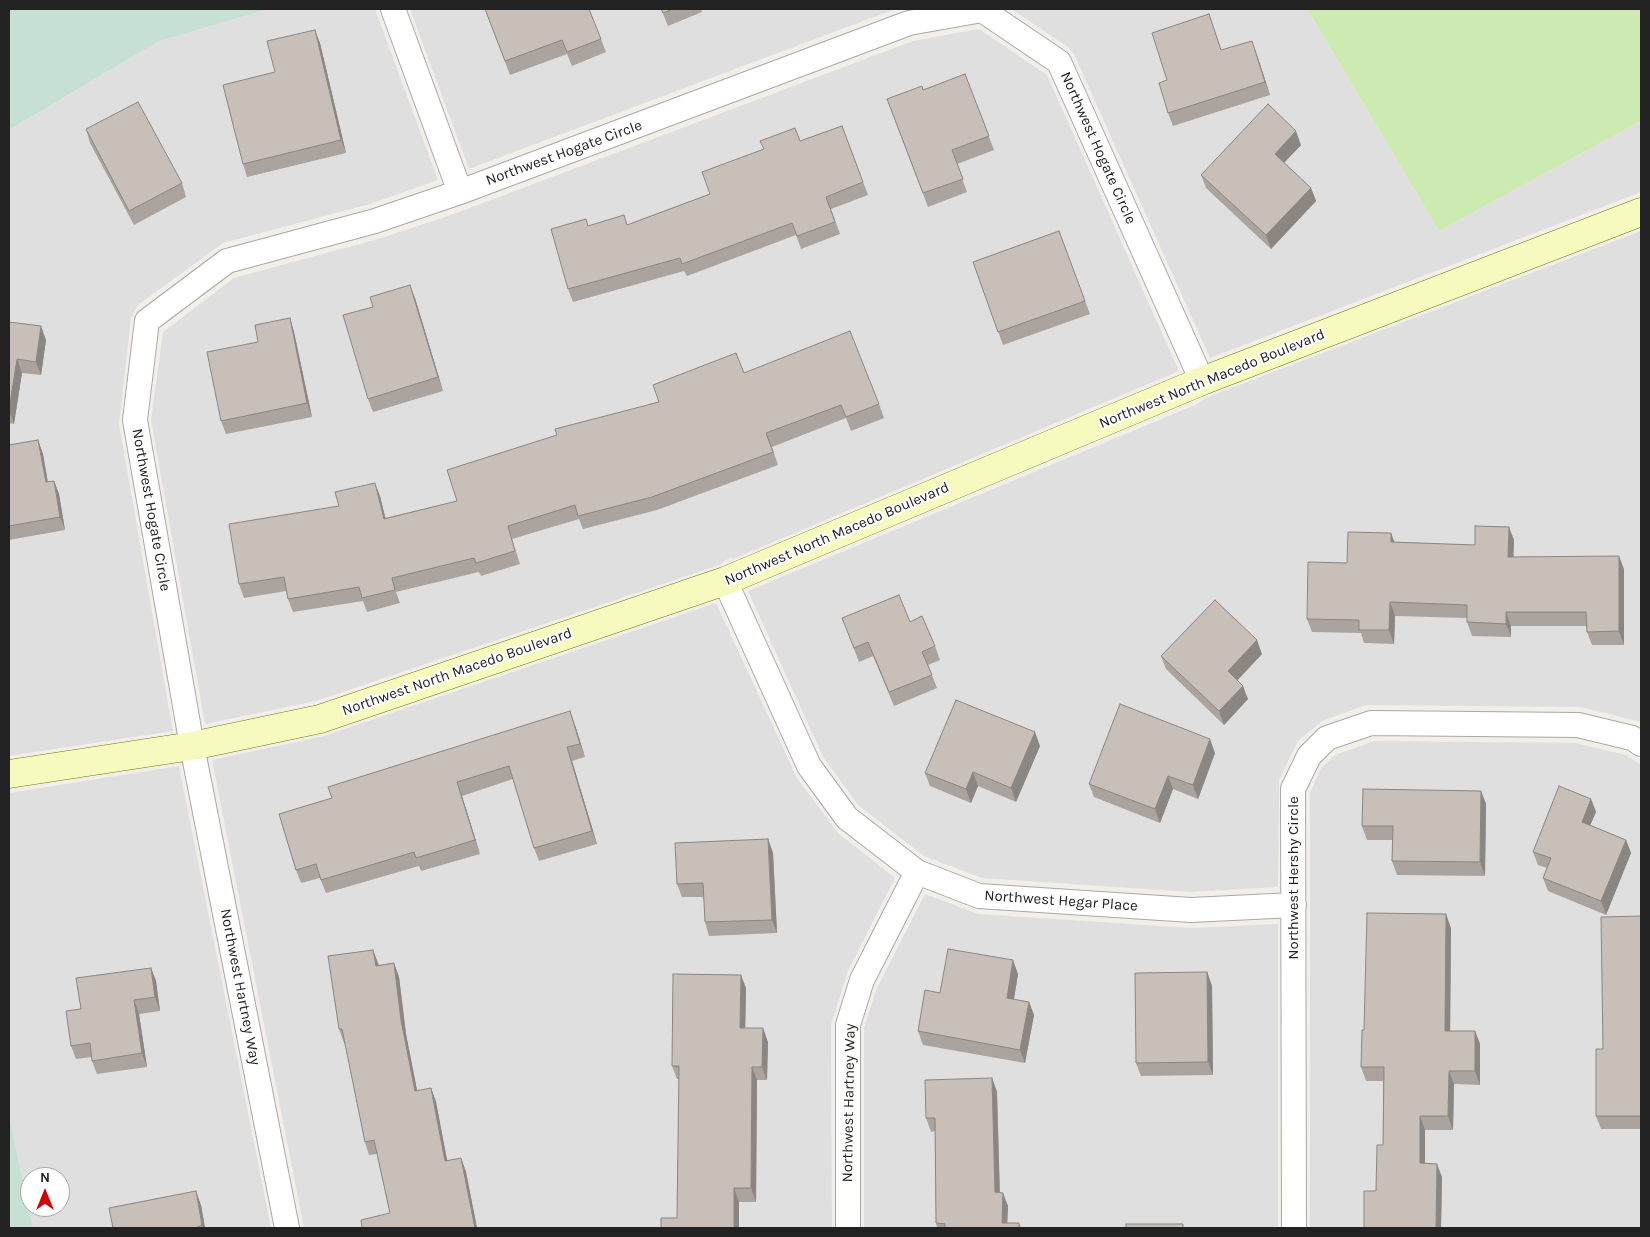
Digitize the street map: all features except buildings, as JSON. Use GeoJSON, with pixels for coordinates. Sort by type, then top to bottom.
{"type":"FeatureCollection","features":[{"type":"Feature","properties":{"kind":"street"},"geometry":{"type":"LineString","coordinates":[[392,9],[460,192]]}},
{"type":"Feature","properties":{"kind":"street","name":"Northwest Hogate Circle"},"geometry":{"type":"LineString","coordinates":[[192,746],[135,420],[147,321],[227,261],[375,222],[460,192],[909,23],[982,10],[1059,62],[1202,380]]}},
{"type":"Feature","properties":{"kind":"street","name":"Northwest North Macedo Boulevard"},"geometry":{"type":"LineString","coordinates":[[9,774],[192,746],[320,718],[725,581],[1202,380],[1641,212]]}},
{"type":"Feature","properties":{"kind":"street","name":"Northwest Hegar Place"},"geometry":{"type":"LineString","coordinates":[[725,581],[809,766],[847,818],[917,872],[979,896],[1192,910],[1294,905]]}},
{"type":"Feature","properties":{"kind":"street","name":"Northwest Hershy Circle"},"geometry":{"type":"LineString","coordinates":[[1294,1228],[1294,789],[1309,756],[1327,738],[1371,723],[1578,725],[1632,738],[1641,744]]}},
{"type":"Feature","properties":{"kind":"street","name":"Northwest Hartney Way"},"geometry":{"type":"LineString","coordinates":[[192,746],[287,1228]]}},
{"type":"Feature","properties":{"kind":"street","name":"Northwest Hartney Way"},"geometry":{"type":"LineString","coordinates":[[848,1228],[848,1025],[862,980],[917,872]]}},
{"type":"Feature","properties":{"kind":"shaded area"},"geometry":{"type":"Polygon","coordinates":[[[269,9],[375,9],[438,180],[370,204],[223,243],[138,305],[131,318],[119,424],[173,731],[9,756],[9,130],[159,41],[269,9]]]}},
{"type":"Feature","properties":{"kind":"shaded area"},"geometry":{"type":"Polygon","coordinates":[[[410,9],[895,9],[469,169],[410,9]]]}},
{"type":"Feature","properties":{"kind":"shaded area"},"geometry":{"type":"Polygon","coordinates":[[[1011,9],[1307,9],[1439,231],[1641,121],[1641,192],[1210,358],[1074,54],[1068,47],[1011,9]]]}},
{"type":"Feature","properties":{"kind":"shaded area"},"geometry":{"type":"Polygon","coordinates":[[[979,29],[1047,75],[1179,371],[733,559],[731,557],[719,565],[316,701],[205,724],[151,420],[163,332],[234,278],[378,239],[451,215],[913,41],[979,29]]]}},
{"type":"Feature","properties":{"kind":"shaded area"},"geometry":{"type":"Polygon","coordinates":[[[1641,231],[1641,722],[1581,707],[1366,705],[1322,721],[1298,741],[1279,780],[1278,887],[1191,892],[982,878],[924,856],[858,805],[823,757],[748,591],[1195,405],[1208,397],[1641,231]]]}},
{"type":"Feature","properties":{"kind":"shaded area"},"geometry":{"type":"Polygon","coordinates":[[[716,603],[797,778],[838,833],[895,878],[848,971],[831,1025],[832,1228],[304,1228],[212,760],[324,736],[716,603]]]}},
{"type":"Feature","properties":{"kind":"shaded area"},"geometry":{"type":"Polygon","coordinates":[[[1374,741],[1576,743],[1626,755],[1641,765],[1641,1228],[1310,1228],[1310,793],[1321,768],[1335,755],[1374,741]]]}},
{"type":"Feature","properties":{"kind":"shaded area"},"geometry":{"type":"Polygon","coordinates":[[[179,766],[271,1228],[33,1228],[31,1217],[70,1217],[70,1167],[20,1167],[9,1116],[9,793],[179,766]]]}},
{"type":"Feature","properties":{"kind":"shaded area"},"geometry":{"type":"Polygon","coordinates":[[[925,894],[978,914],[1191,928],[1278,924],[1278,1228],[864,1228],[864,1028],[877,988],[925,894]]]}},
{"type":"Feature","properties":{"kind":"green space"},"geometry":{"type":"Polygon","coordinates":[[[9,9],[269,9],[159,41],[9,130],[9,9]]]}},
{"type":"Feature","properties":{"kind":"green space"},"geometry":{"type":"Polygon","coordinates":[[[1307,9],[1641,9],[1641,121],[1439,231],[1307,9]]]}},
{"type":"Feature","properties":{"kind":"green space"},"geometry":{"type":"Polygon","coordinates":[[[9,1116],[20,1167],[20,1217],[31,1217],[33,1228],[9,1228],[9,1116]]]}}]}
